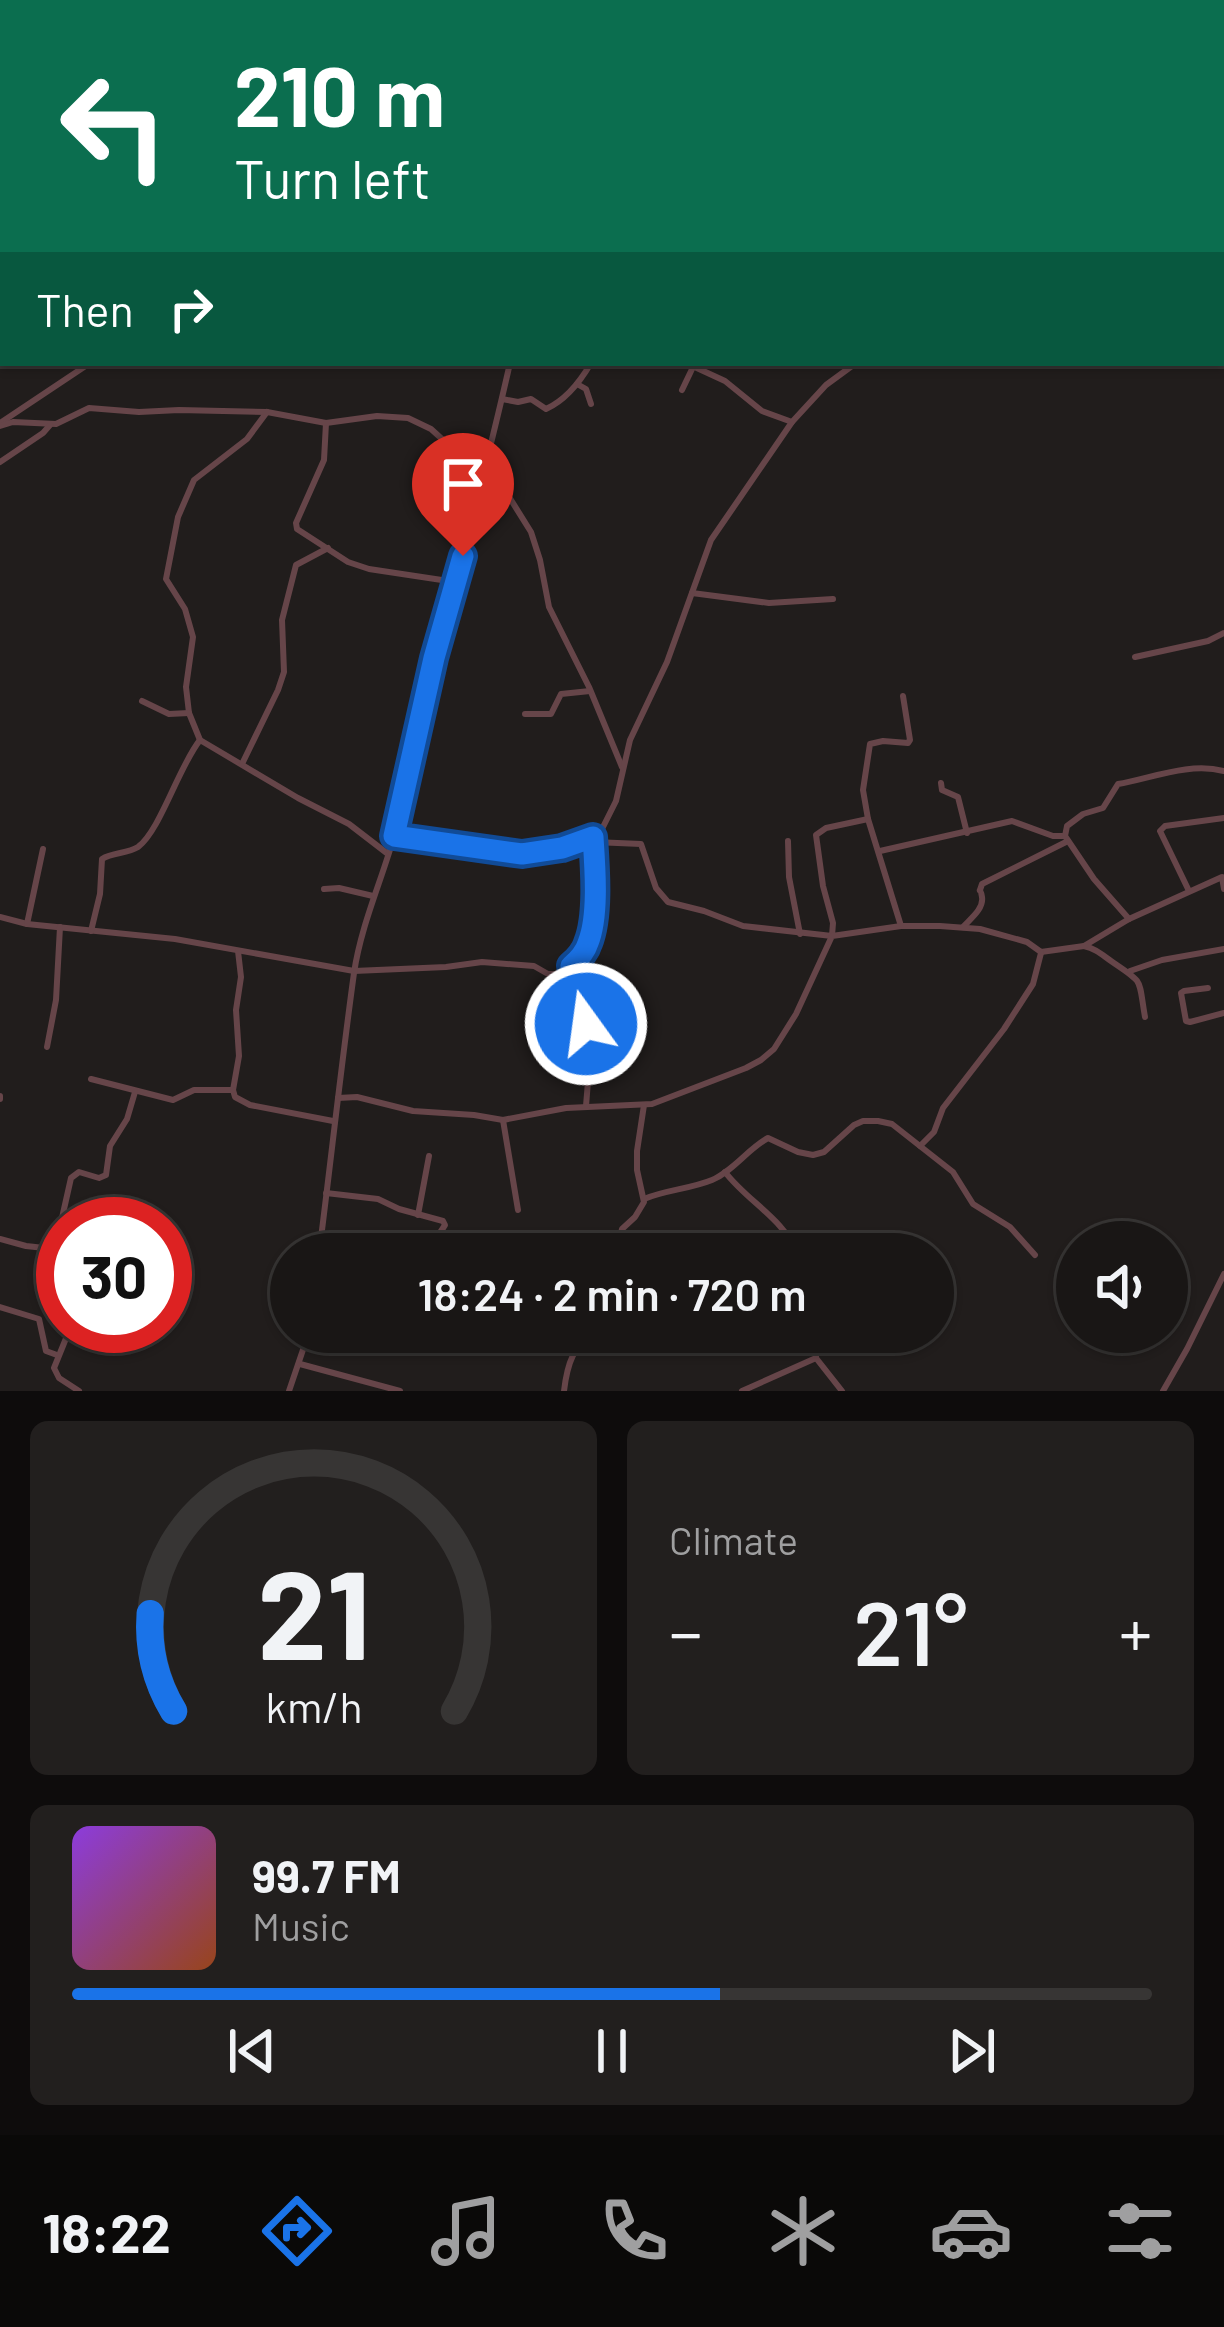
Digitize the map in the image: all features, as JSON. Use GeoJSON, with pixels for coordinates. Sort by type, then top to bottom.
{"type":"FeatureCollection","features":[{"type":"Feature","properties":{"kind":"street"},"geometry":{"type":"LineString","coordinates":[[0,425],[86,366]]}},
{"type":"Feature","properties":{"kind":"street"},"geometry":{"type":"LineString","coordinates":[[321,1233],[354,971],[394,836],[509,366]]}},
{"type":"Feature","properties":{"kind":"street"},"geometry":{"type":"LineString","coordinates":[[590,366],[582,386],[591,404]]}},
{"type":"Feature","properties":{"kind":"street"},"geometry":{"type":"LineString","coordinates":[[682,390],[689,366]]}},
{"type":"Feature","properties":{"kind":"street"},"geometry":{"type":"LineString","coordinates":[[692,366],[725,381],[754,406],[792,422]]}},
{"type":"Feature","properties":{"kind":"street"},"geometry":{"type":"LineString","coordinates":[[710,373],[714,366]]}},
{"type":"Feature","properties":{"kind":"street"},"geometry":{"type":"LineString","coordinates":[[0,917],[175,940],[354,971],[482,962],[534,966],[548,974],[564,971],[588,943],[594,840],[616,801],[630,740],[667,662],[711,540],[792,422],[826,385],[852,366]]}},
{"type":"Feature","properties":{"kind":"street"},"geometry":{"type":"LineString","coordinates":[[502,399],[531,399],[546,410],[592,375]]}},
{"type":"Feature","properties":{"kind":"street"},"geometry":{"type":"LineString","coordinates":[[0,425],[66,422],[88,408],[267,412],[326,423],[376,416],[408,418],[442,439],[457,442],[484,470]]}},
{"type":"Feature","properties":{"kind":"street"},"geometry":{"type":"LineString","coordinates":[[267,412],[247,440],[194,480],[178,518],[166,579],[185,609],[193,638],[186,687],[189,713],[200,740],[344,820],[388,854]]}},
{"type":"Feature","properties":{"kind":"street"},"geometry":{"type":"LineString","coordinates":[[326,423],[324,460],[295,525],[348,562],[455,582]]}},
{"type":"Feature","properties":{"kind":"street"},"geometry":{"type":"LineString","coordinates":[[0,462],[51,424]]}},
{"type":"Feature","properties":{"kind":"street"},"geometry":{"type":"LineString","coordinates":[[486,460],[531,532],[549,607],[624,770]]}},
{"type":"Feature","properties":{"kind":"street"},"geometry":{"type":"LineString","coordinates":[[242,764],[284,672],[282,620],[296,565],[328,548]]}},
{"type":"Feature","properties":{"kind":"street"},"geometry":{"type":"LineString","coordinates":[[692,592],[769,603],[832,599]]}},
{"type":"Feature","properties":{"kind":"street"},"geometry":{"type":"LineString","coordinates":[[1135,657],[1224,633]]}},
{"type":"Feature","properties":{"kind":"street"},"geometry":{"type":"LineString","coordinates":[[525,714],[551,714],[560,695],[590,691]]}},
{"type":"Feature","properties":{"kind":"street"},"geometry":{"type":"LineString","coordinates":[[901,926],[863,790],[870,745],[910,742],[903,696]]}},
{"type":"Feature","properties":{"kind":"street"},"geometry":{"type":"LineString","coordinates":[[142,701],[169,713],[189,713]]}},
{"type":"Feature","properties":{"kind":"street"},"geometry":{"type":"LineString","coordinates":[[91,932],[102,859],[140,845],[200,740]]}},
{"type":"Feature","properties":{"kind":"street"},"geometry":{"type":"LineString","coordinates":[[1129,919],[1066,838],[1067,826],[1102,808],[1118,784],[1193,769],[1224,771]]}},
{"type":"Feature","properties":{"kind":"street"},"geometry":{"type":"LineString","coordinates":[[941,783],[944,791],[957,795],[967,833]]}},
{"type":"Feature","properties":{"kind":"street"},"geometry":{"type":"LineString","coordinates":[[1190,891],[1160,831],[1165,826],[1224,818]]}},
{"type":"Feature","properties":{"kind":"street"},"geometry":{"type":"LineString","coordinates":[[338,1098],[503,1120],[586,1106],[644,1105],[761,1060],[784,1035],[832,936],[816,835],[826,828],[868,819]]}},
{"type":"Feature","properties":{"kind":"street"},"geometry":{"type":"LineString","coordinates":[[880,851],[1012,821],[1066,838]]}},
{"type":"Feature","properties":{"kind":"street"},"geometry":{"type":"LineString","coordinates":[[394,836],[522,854],[594,840],[641,844],[656,888],[668,902],[742,926],[832,936],[901,926],[962,927],[1027,943],[1041,952],[1094,948],[1130,971],[1141,987],[1145,1017]]}},
{"type":"Feature","properties":{"kind":"street"},"geometry":{"type":"LineString","coordinates":[[962,927],[981,907],[982,884],[1066,838]]}},
{"type":"Feature","properties":{"kind":"street"},"geometry":{"type":"LineString","coordinates":[[788,841],[789,877],[800,934]]}},
{"type":"Feature","properties":{"kind":"street"},"geometry":{"type":"LineString","coordinates":[[27,924],[43,849]]}},
{"type":"Feature","properties":{"kind":"street"},"geometry":{"type":"LineString","coordinates":[[1084,946],[1129,919],[1223,876],[1224,889]]}},
{"type":"Feature","properties":{"kind":"street"},"geometry":{"type":"LineString","coordinates":[[324,889],[375,896]]}},
{"type":"Feature","properties":{"kind":"street"},"geometry":{"type":"LineString","coordinates":[[47,1047],[56,1000],[60,927]]}},
{"type":"Feature","properties":{"kind":"street"},"geometry":{"type":"LineString","coordinates":[[1130,971],[1224,949]]}},
{"type":"Feature","properties":{"kind":"street"},"geometry":{"type":"LineString","coordinates":[[238,951],[239,1056],[233,1090],[238,1099],[333,1121]]}},
{"type":"Feature","properties":{"kind":"street"},"geometry":{"type":"LineString","coordinates":[[920,1146],[1033,984],[1041,952]]}},
{"type":"Feature","properties":{"kind":"street"},"geometry":{"type":"LineString","coordinates":[[571,966],[589,1008],[586,1106]]}},
{"type":"Feature","properties":{"kind":"street"},"geometry":{"type":"LineString","coordinates":[[1208,988],[1181,993],[1186,1021],[1224,1013]]}},
{"type":"Feature","properties":{"kind":"street"},"geometry":{"type":"LineString","coordinates":[[92,1079],[173,1100],[194,1090],[233,1090]]}},
{"type":"Feature","properties":{"kind":"street"},"geometry":{"type":"LineString","coordinates":[[342,1080],[357,1097]]}},
{"type":"Feature","properties":{"kind":"street"},"geometry":{"type":"LineString","coordinates":[[68,1197],[71,1178],[80,1172],[98,1178],[106,1175],[111,1142],[127,1119],[135,1092]]}},
{"type":"Feature","properties":{"kind":"street"},"geometry":{"type":"LineString","coordinates":[[621,1233],[646,1195],[637,1170],[644,1105]]}},
{"type":"Feature","properties":{"kind":"street"},"geometry":{"type":"LineString","coordinates":[[503,1120],[518,1210]]}},
{"type":"Feature","properties":{"kind":"street"},"geometry":{"type":"LineString","coordinates":[[646,1195],[676,1192],[717,1178],[768,1138],[814,1155],[862,1121],[892,1124],[956,1175],[973,1204],[1010,1227],[1035,1256]]}},
{"type":"Feature","properties":{"kind":"street"},"geometry":{"type":"LineString","coordinates":[[418,1215],[429,1156]]}},
{"type":"Feature","properties":{"kind":"street"},"geometry":{"type":"LineString","coordinates":[[725,1172],[787,1233]]}},
{"type":"Feature","properties":{"kind":"street"},"geometry":{"type":"LineString","coordinates":[[326,1193],[378,1199],[445,1223],[439,1233]]}},
{"type":"Feature","properties":{"kind":"street"},"geometry":{"type":"LineString","coordinates":[[0,1239],[36,1247]]}},
{"type":"Feature","properties":{"kind":"street"},"geometry":{"type":"LineString","coordinates":[[1163,1391],[1224,1274]]}},
{"type":"Feature","properties":{"kind":"street"},"geometry":{"type":"LineString","coordinates":[[0,1307],[39,1319],[46,1351],[58,1355],[55,1374],[79,1391]]}},
{"type":"Feature","properties":{"kind":"street"},"geometry":{"type":"LineString","coordinates":[[289,1391],[303,1353]]}},
{"type":"Feature","properties":{"kind":"street"},"geometry":{"type":"LineString","coordinates":[[564,1391],[574,1353]]}},
{"type":"Feature","properties":{"kind":"street"},"geometry":{"type":"LineString","coordinates":[[816,1353],[842,1391]]}},
{"type":"Feature","properties":{"kind":"street"},"geometry":{"type":"LineString","coordinates":[[742,1391],[816,1358]]}},
{"type":"Feature","properties":{"kind":"street"},"geometry":{"type":"LineString","coordinates":[[300,1364],[400,1391]]}},
{"type":"Feature","properties":{"kind":"route"},"geometry":{"type":"LineString","coordinates":[[463,556],[434,658],[394,836],[522,854],[593,837],[591,929],[581,956],[571,966],[586,994],[586,1024]]}}]}
